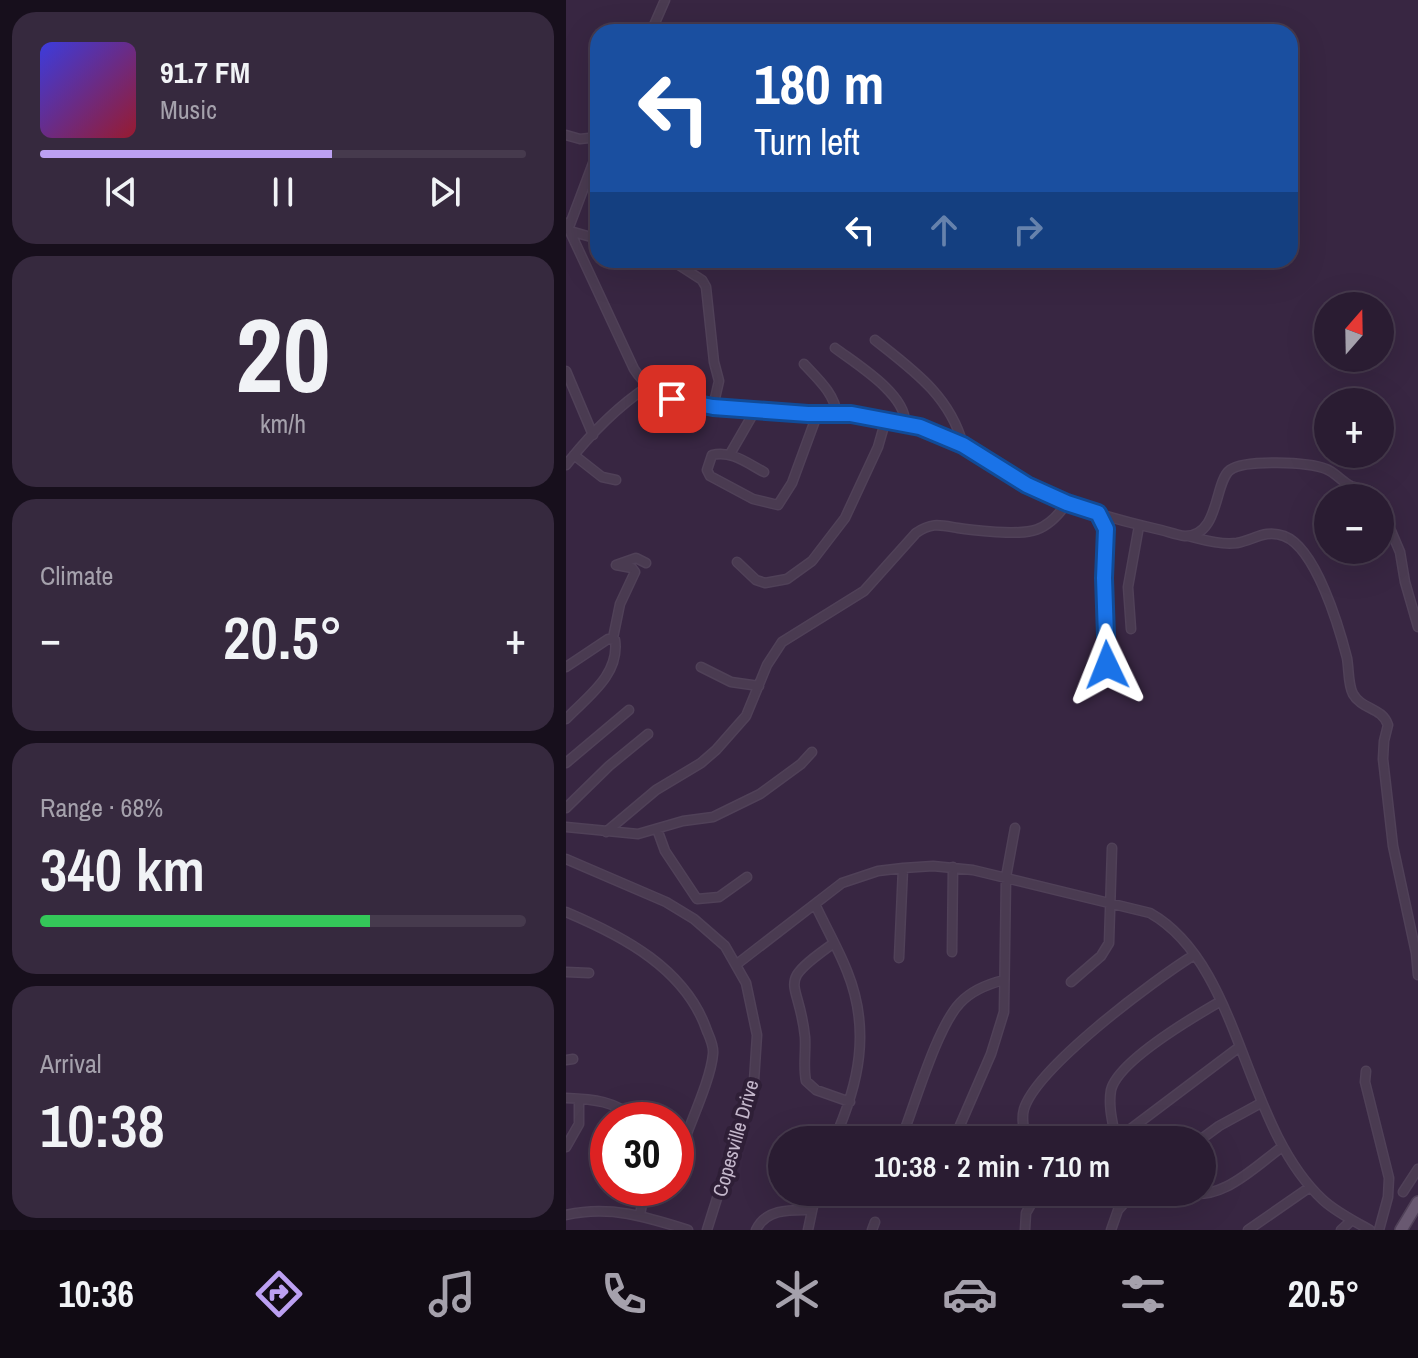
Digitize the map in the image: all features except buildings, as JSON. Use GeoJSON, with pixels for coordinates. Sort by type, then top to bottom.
{"type":"FeatureCollection","features":[{"type":"Feature","properties":{"kind":"main road"},"geometry":{"type":"LineString","coordinates":[[1401,1230],[1418,1202]]}},
{"type":"Feature","properties":{"kind":"street"},"geometry":{"type":"LineString","coordinates":[[654,24],[665,0]]}},
{"type":"Feature","properties":{"kind":"street"},"geometry":{"type":"LineString","coordinates":[[566,135],[590,138]]}},
{"type":"Feature","properties":{"kind":"street"},"geometry":{"type":"LineString","coordinates":[[590,171],[568,227],[626,355],[647,387],[672,399],[713,407],[886,419],[905,423],[963,445],[1015,479],[1067,503],[1139,526],[1229,543],[1259,534],[1284,536],[1297,546],[1315,570],[1326,592],[1346,654],[1352,692],[1362,703],[1380,711],[1388,725],[1383,759],[1393,846],[1418,975]]}},
{"type":"Feature","properties":{"kind":"street"},"geometry":{"type":"LineString","coordinates":[[568,227],[590,236]]}},
{"type":"Feature","properties":{"kind":"street"},"geometry":{"type":"LineString","coordinates":[[683,268],[702,280],[706,287],[719,381],[713,407]]}},
{"type":"Feature","properties":{"kind":"street"},"geometry":{"type":"LineString","coordinates":[[875,340],[916,372],[941,397],[957,425],[963,445]]}},
{"type":"Feature","properties":{"kind":"street"},"geometry":{"type":"LineString","coordinates":[[835,348],[878,381],[904,411],[905,423]]}},
{"type":"Feature","properties":{"kind":"street"},"geometry":{"type":"LineString","coordinates":[[804,364],[835,401],[837,415]]}},
{"type":"Feature","properties":{"kind":"street"},"geometry":{"type":"LineString","coordinates":[[566,371],[593,435]]}},
{"type":"Feature","properties":{"kind":"street"},"geometry":{"type":"LineString","coordinates":[[566,465],[593,435],[647,387]]}},
{"type":"Feature","properties":{"kind":"street"},"geometry":{"type":"LineString","coordinates":[[730,454],[756,409]]}},
{"type":"Feature","properties":{"kind":"street"},"geometry":{"type":"LineString","coordinates":[[764,472],[730,454],[712,455],[708,474],[747,496],[778,505],[792,483],[817,415]]}},
{"type":"Feature","properties":{"kind":"street"},"geometry":{"type":"LineString","coordinates":[[737,562],[756,580],[765,583],[787,579],[816,557],[845,518],[878,447],[886,419]]}},
{"type":"Feature","properties":{"kind":"street"},"geometry":{"type":"LineString","coordinates":[[574,455],[602,477],[616,480]]}},
{"type":"Feature","properties":{"kind":"street"},"geometry":{"type":"LineString","coordinates":[[1188,536],[1203,528],[1211,517],[1228,472],[1247,465],[1291,464],[1323,468],[1348,484]]}},
{"type":"Feature","properties":{"kind":"street"},"geometry":{"type":"LineString","coordinates":[[606,832],[656,790],[701,763],[716,750],[746,716],[767,665],[782,642],[864,591],[916,533],[942,524],[963,529],[1026,533],[1048,525],[1067,503]]}},
{"type":"Feature","properties":{"kind":"street"},"geometry":{"type":"LineString","coordinates":[[1098,513],[1106,529],[1107,665]]}},
{"type":"Feature","properties":{"kind":"street"},"geometry":{"type":"LineString","coordinates":[[1131,629],[1128,579],[1139,526]]}},
{"type":"Feature","properties":{"kind":"street"},"geometry":{"type":"LineString","coordinates":[[1394,538],[1418,627]]}},
{"type":"Feature","properties":{"kind":"street"},"geometry":{"type":"LineString","coordinates":[[566,719],[605,680],[616,650],[613,638],[620,604],[635,572],[632,568],[618,568],[616,565],[636,558],[646,563]]}},
{"type":"Feature","properties":{"kind":"street"},"geometry":{"type":"LineString","coordinates":[[566,667],[613,638]]}},
{"type":"Feature","properties":{"kind":"street"},"geometry":{"type":"LineString","coordinates":[[701,667],[731,682],[759,686]]}},
{"type":"Feature","properties":{"kind":"street"},"geometry":{"type":"LineString","coordinates":[[566,763],[629,710]]}},
{"type":"Feature","properties":{"kind":"street"},"geometry":{"type":"LineString","coordinates":[[566,808],[603,771],[648,734]]}},
{"type":"Feature","properties":{"kind":"street"},"geometry":{"type":"LineString","coordinates":[[566,827],[630,834],[713,817],[756,796],[801,764],[812,752]]}},
{"type":"Feature","properties":{"kind":"street"},"geometry":{"type":"LineString","coordinates":[[960,1126],[1004,1012],[1006,877],[1015,828]]}},
{"type":"Feature","properties":{"kind":"street"},"geometry":{"type":"LineString","coordinates":[[657,829],[665,851],[697,899],[719,897],[747,877]]}},
{"type":"Feature","properties":{"kind":"street"},"geometry":{"type":"LineString","coordinates":[[1071,982],[1105,952],[1110,938],[1112,848]]}},
{"type":"Feature","properties":{"kind":"street","name":"Copesville Drive"},"geometry":{"type":"LineString","coordinates":[[566,859],[683,911],[718,940],[737,964],[751,997],[757,1035],[756,1066],[707,1230]]}},
{"type":"Feature","properties":{"kind":"street"},"geometry":{"type":"LineString","coordinates":[[952,952],[953,867]]}},
{"type":"Feature","properties":{"kind":"street"},"geometry":{"type":"LineString","coordinates":[[737,964],[842,883],[878,871],[953,867],[1150,913],[1165,922],[1194,955],[1221,1001],[1238,1048],[1282,1147],[1310,1187],[1328,1204],[1370,1230]]}},
{"type":"Feature","properties":{"kind":"street"},"geometry":{"type":"LineString","coordinates":[[899,958],[903,868]]}},
{"type":"Feature","properties":{"kind":"street"},"geometry":{"type":"LineString","coordinates":[[815,904],[851,982],[860,1018],[860,1062],[850,1102],[840,1126]]}},
{"type":"Feature","properties":{"kind":"street"},"geometry":{"type":"LineString","coordinates":[[566,912],[622,937],[683,988],[699,1009],[713,1055],[694,1111]]}},
{"type":"Feature","properties":{"kind":"street"},"geometry":{"type":"LineString","coordinates":[[834,943],[800,969],[793,987],[805,1036],[806,1081],[816,1090],[850,1102]]}},
{"type":"Feature","properties":{"kind":"street"},"geometry":{"type":"LineString","coordinates":[[1024,1126],[1025,1107],[1043,1078],[1130,1002],[1194,955]]}},
{"type":"Feature","properties":{"kind":"street"},"geometry":{"type":"LineString","coordinates":[[566,972],[589,973]]}},
{"type":"Feature","properties":{"kind":"street"},"geometry":{"type":"LineString","coordinates":[[906,1126],[953,1011],[982,987],[1004,980]]}},
{"type":"Feature","properties":{"kind":"street"},"geometry":{"type":"LineString","coordinates":[[1113,1126],[1111,1094],[1118,1076],[1162,1039],[1221,1001]]}},
{"type":"Feature","properties":{"kind":"street"},"geometry":{"type":"LineString","coordinates":[[1135,1126],[1238,1048]]}},
{"type":"Feature","properties":{"kind":"street"},"geometry":{"type":"LineString","coordinates":[[1366,1071],[1365,1082],[1389,1178],[1388,1197],[1379,1230]]}},
{"type":"Feature","properties":{"kind":"street"},"geometry":{"type":"LineString","coordinates":[[566,1098],[598,1102]]}},
{"type":"Feature","properties":{"kind":"street"},"geometry":{"type":"LineString","coordinates":[[566,1147],[579,1124],[579,1099]]}},
{"type":"Feature","properties":{"kind":"street"},"geometry":{"type":"LineString","coordinates":[[1216,1128],[1261,1103]]}},
{"type":"Feature","properties":{"kind":"street"},"geometry":{"type":"LineString","coordinates":[[1216,1193],[1282,1147]]}},
{"type":"Feature","properties":{"kind":"street"},"geometry":{"type":"LineString","coordinates":[[1403,1192],[1418,1169]]}},
{"type":"Feature","properties":{"kind":"street"},"geometry":{"type":"LineString","coordinates":[[1248,1230],[1310,1187]]}},
{"type":"Feature","properties":{"kind":"street"},"geometry":{"type":"LineString","coordinates":[[640,1215],[642,1206]]}},
{"type":"Feature","properties":{"kind":"street"},"geometry":{"type":"LineString","coordinates":[[808,1230],[813,1206]]}},
{"type":"Feature","properties":{"kind":"street"},"geometry":{"type":"LineString","coordinates":[[1025,1230],[1026,1213],[1030,1206]]}},
{"type":"Feature","properties":{"kind":"street"},"geometry":{"type":"LineString","coordinates":[[1111,1230],[1122,1206]]}},
{"type":"Feature","properties":{"kind":"street"},"geometry":{"type":"LineString","coordinates":[[566,1215],[606,1210],[640,1215],[688,1230]]}},
{"type":"Feature","properties":{"kind":"street"},"geometry":{"type":"LineString","coordinates":[[756,1230],[760,1221],[772,1214],[812,1210]]}},
{"type":"Feature","properties":{"kind":"street"},"geometry":{"type":"LineString","coordinates":[[1341,1230],[1352,1220]]}},
{"type":"Feature","properties":{"kind":"route"},"geometry":{"type":"LineString","coordinates":[[672,399],[701,406],[851,414],[920,427],[963,445],[1027,485],[1098,513],[1106,529],[1107,665]]}}]}
